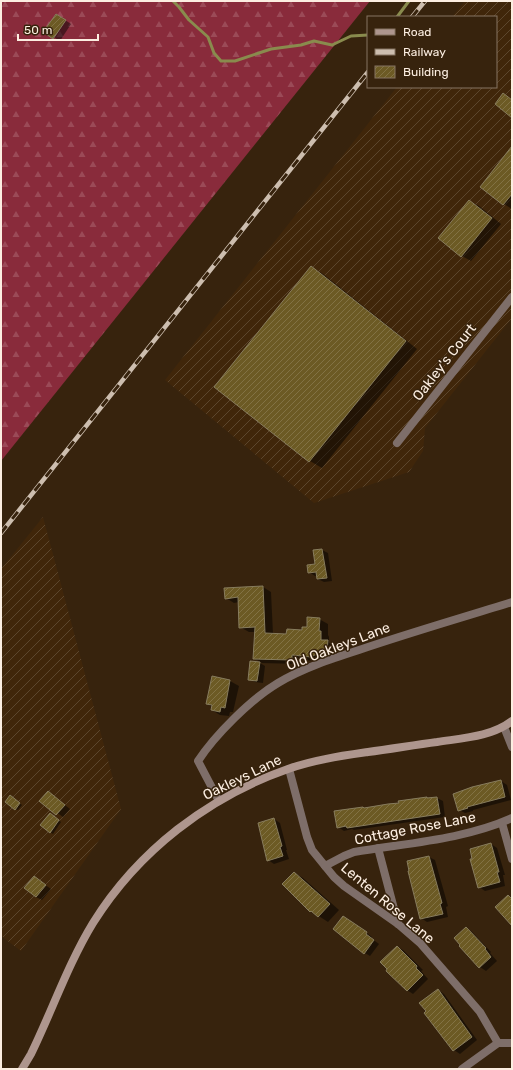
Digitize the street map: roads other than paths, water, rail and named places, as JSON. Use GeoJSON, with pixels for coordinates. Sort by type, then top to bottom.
{"type":"FeatureCollection","features":[{"type":"Feature","properties":{"kind":"street","name":"Oakley's Court"},"geometry":{"type":"LineString","coordinates":[[396,443],[512,297]]}},
{"type":"Feature","properties":{"kind":"street","name":"Old Oakleys Lane"},"geometry":{"type":"LineString","coordinates":[[219,801],[198,761],[204,752],[235,718],[265,692],[278,683],[300,672],[394,638],[512,602]]}},
{"type":"Feature","properties":{"kind":"street","name":"Oakleys Lane"},"geometry":{"type":"LineString","coordinates":[[22,1069],[32,1054],[77,952],[94,923],[116,890],[141,861],[159,844],[182,826],[219,801],[260,780],[289,769],[328,759],[476,736],[492,732],[504,727],[512,721]]}},
{"type":"Feature","properties":{"kind":"street"},"geometry":{"type":"LineString","coordinates":[[504,727],[512,747]]}},
{"type":"Feature","properties":{"kind":"street","name":"Lenten Rose Lane"},"geometry":{"type":"LineString","coordinates":[[289,769],[312,850],[344,886],[398,924],[424,949],[480,1012],[498,1043]]}},
{"type":"Feature","properties":{"kind":"street","name":"Cottage Rose Lane"},"geometry":{"type":"LineString","coordinates":[[325,866],[354,852],[450,837],[502,823],[512,818]]}},
{"type":"Feature","properties":{"kind":"street"},"geometry":{"type":"LineString","coordinates":[[502,823],[512,859]]}},
{"type":"Feature","properties":{"kind":"street"},"geometry":{"type":"LineString","coordinates":[[378,848],[398,924]]}},
{"type":"Feature","properties":{"kind":"street"},"geometry":{"type":"LineString","coordinates":[[462,1069],[498,1043],[512,1043]]}},
{"type":"Feature","properties":{"kind":"waterway"},"geometry":{"type":"LineString","coordinates":[[173,1],[189,20],[208,37],[214,53],[221,61],[235,61],[271,49],[301,45],[314,41],[332,45],[351,36],[367,35]]}},
{"type":"Feature","properties":{"kind":"waterway"},"geometry":{"type":"LineString","coordinates":[[398,16],[409,1]]}},
{"type":"Feature","properties":{"kind":"railway"},"geometry":{"type":"LineString","coordinates":[[413,16],[425,1]]}},
{"type":"Feature","properties":{"kind":"railway"},"geometry":{"type":"LineString","coordinates":[[1,533],[367,73]]}}]}
